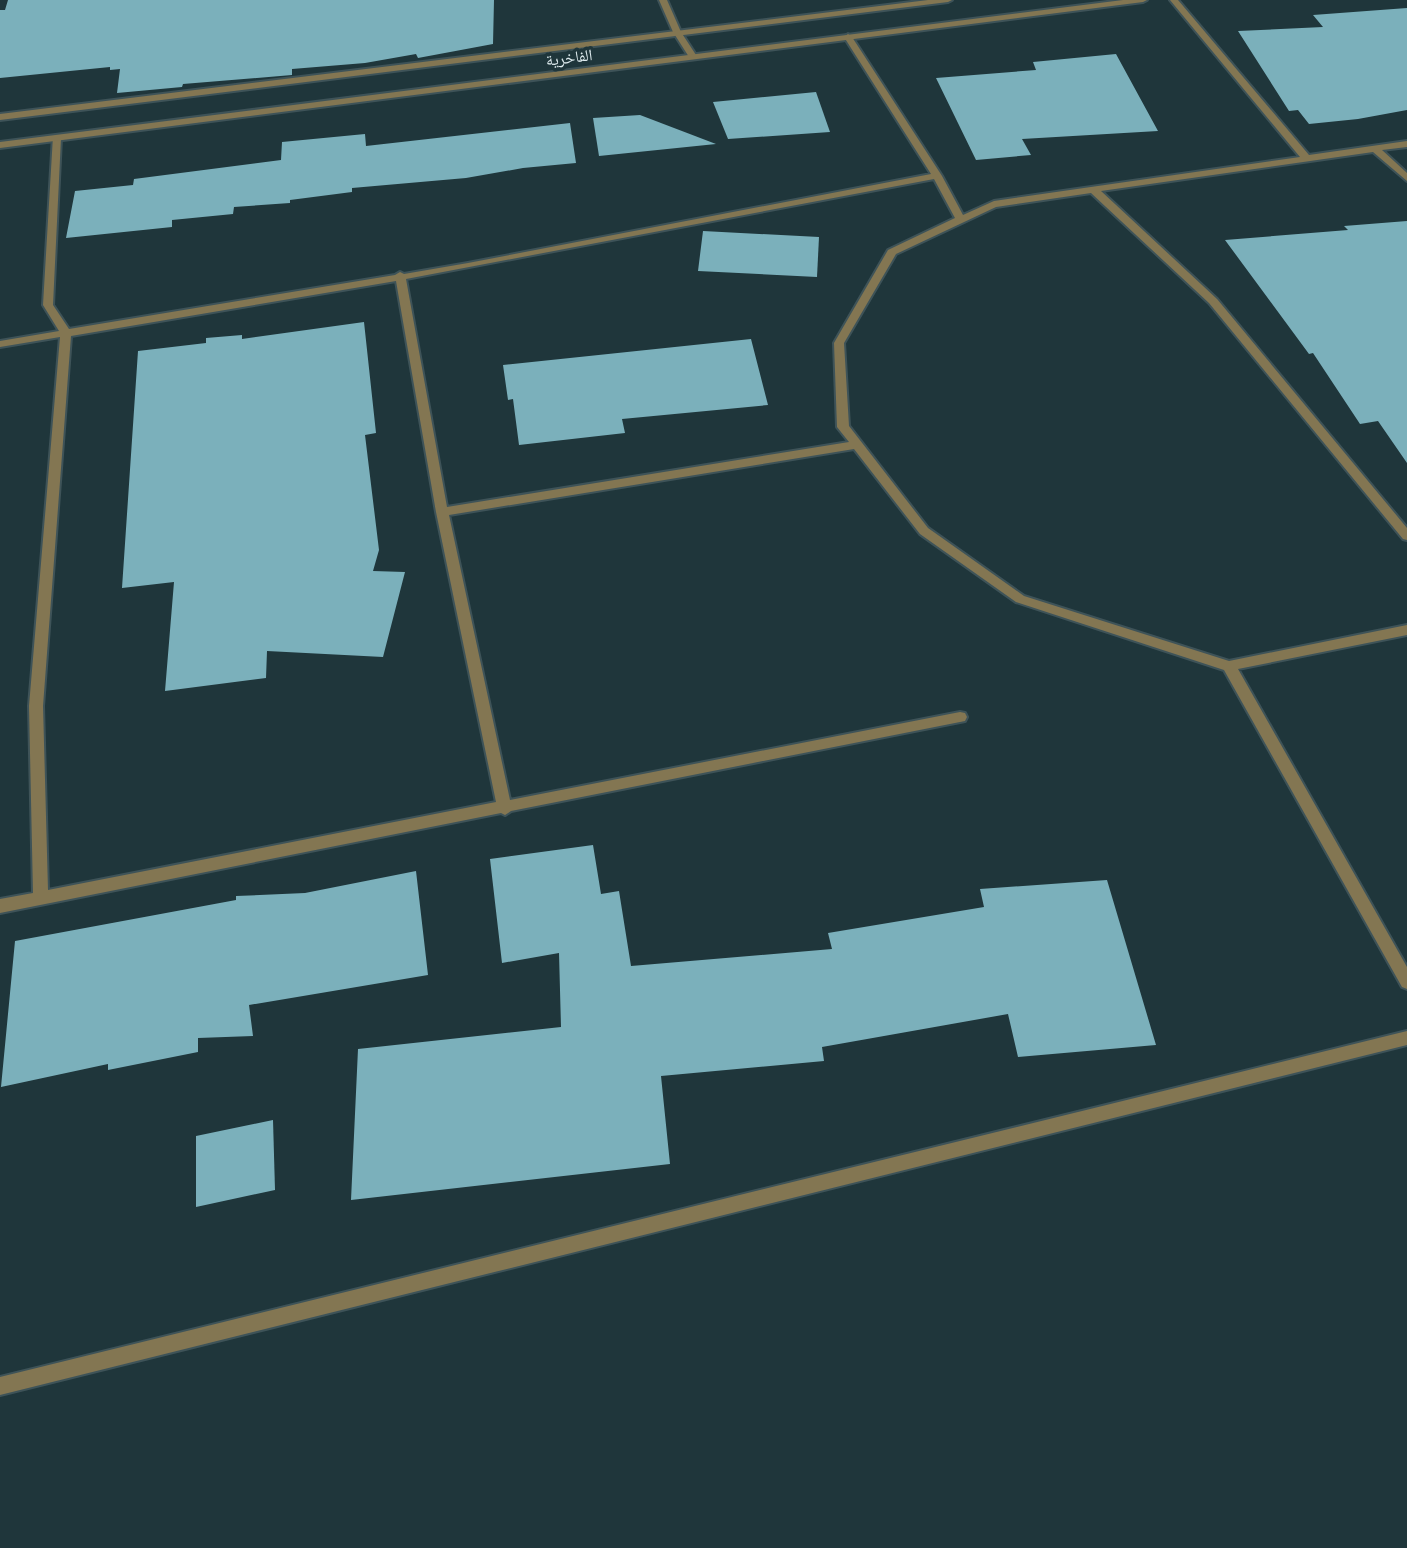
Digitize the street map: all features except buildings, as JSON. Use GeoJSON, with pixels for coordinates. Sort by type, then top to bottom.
{"type":"FeatureCollection","features":[{"type":"Feature","properties":{"kind":"street"},"geometry":{"type":"LineString","coordinates":[[663,0],[677,32],[692,55]]}},
{"type":"Feature","properties":{"kind":"street"},"geometry":{"type":"LineString","coordinates":[[0,117],[948,0]]}},
{"type":"Feature","properties":{"kind":"street","name":"الفاخرية"},"geometry":{"type":"LineString","coordinates":[[0,145],[692,55],[1143,0]]}},
{"type":"Feature","properties":{"kind":"street"},"geometry":{"type":"LineString","coordinates":[[1174,0],[1307,159]]}},
{"type":"Feature","properties":{"kind":"street"},"geometry":{"type":"LineString","coordinates":[[848,37],[937,176],[961,220]]}},
{"type":"Feature","properties":{"kind":"street"},"geometry":{"type":"LineString","coordinates":[[41,898],[36,706],[65,333],[48,305],[56,138]]}},
{"type":"Feature","properties":{"kind":"street"},"geometry":{"type":"LineString","coordinates":[[1407,144],[994,204],[892,252],[839,343],[843,427],[924,531],[1020,599],[1229,666],[1407,630]]}},
{"type":"Feature","properties":{"kind":"street"},"geometry":{"type":"LineString","coordinates":[[1375,149],[1407,178]]}},
{"type":"Feature","properties":{"kind":"street"},"geometry":{"type":"LineString","coordinates":[[0,344],[400,275],[468,266],[937,176]]}},
{"type":"Feature","properties":{"kind":"street"},"geometry":{"type":"LineString","coordinates":[[1094,190],[1213,302],[1407,536]]}},
{"type":"Feature","properties":{"kind":"street"},"geometry":{"type":"LineString","coordinates":[[400,275],[442,512],[505,809]]}},
{"type":"Feature","properties":{"kind":"street"},"geometry":{"type":"LineString","coordinates":[[442,512],[857,445]]}},
{"type":"Feature","properties":{"kind":"street"},"geometry":{"type":"LineString","coordinates":[[1229,666],[1407,982]]}},
{"type":"Feature","properties":{"kind":"street"},"geometry":{"type":"LineString","coordinates":[[0,906],[505,809],[960,717]]}},
{"type":"Feature","properties":{"kind":"street"},"geometry":{"type":"LineString","coordinates":[[0,1386],[1407,1038]]}}]}
